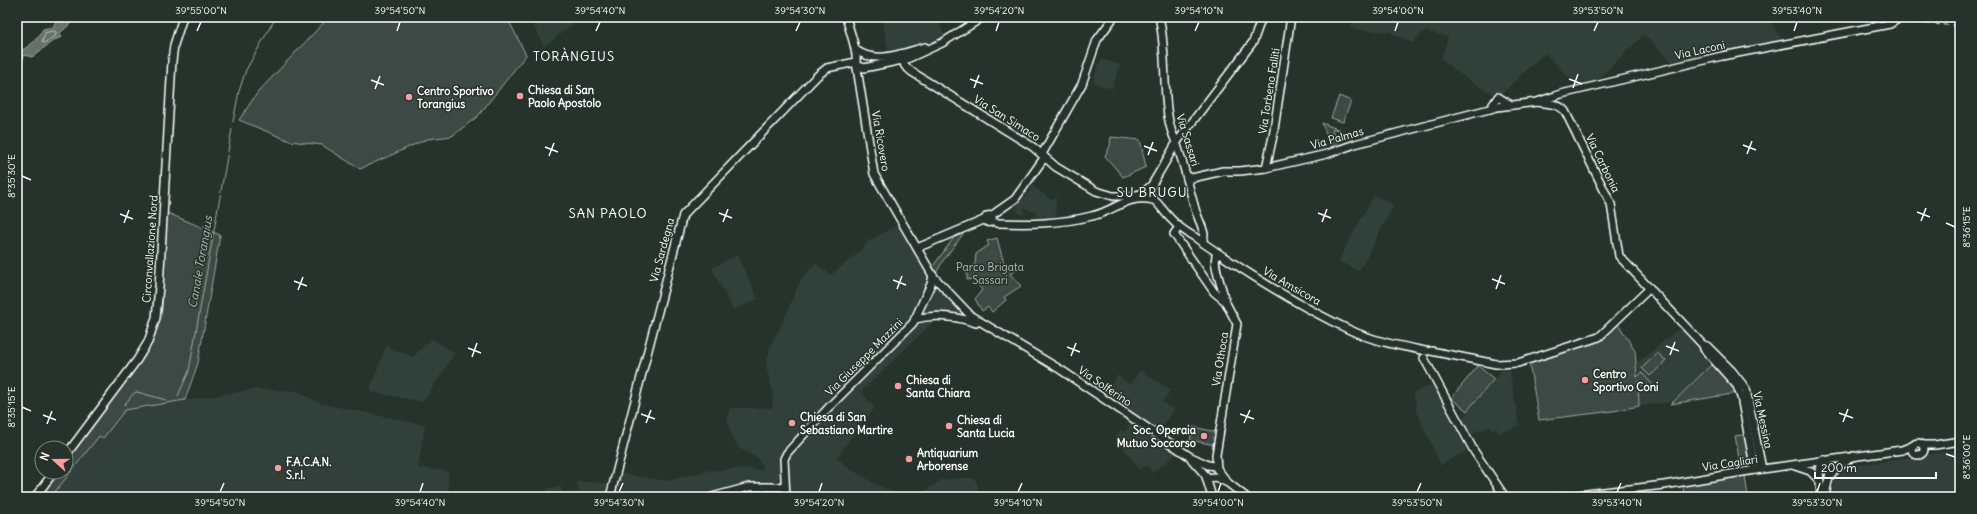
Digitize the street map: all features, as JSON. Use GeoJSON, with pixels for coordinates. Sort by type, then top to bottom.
{"type":"FeatureCollection","features":[{"type":"Feature","properties":{"kind":"street","name":"Circonvallazione Nord"},"geometry":{"type":"LineString","coordinates":[[74,444],[137,360],[148,342],[156,318],[171,74],[174,45],[183,17]]}},
{"type":"Feature","properties":{"kind":"street","name":"Via Ricovero"},"geometry":{"type":"LineString","coordinates":[[846,17],[852,41],[861,62],[874,174],[927,267]]}},
{"type":"Feature","properties":{"kind":"street","name":"Via Sardegna"},"geometry":{"type":"LineString","coordinates":[[610,497],[683,216],[817,76],[827,68],[876,58],[898,59],[942,43],[983,17]]}},
{"type":"Feature","properties":{"kind":"street"},"geometry":{"type":"LineString","coordinates":[[917,248],[990,219],[1015,199],[1043,156],[1082,84],[1097,40],[1114,17]]}},
{"type":"Feature","properties":{"kind":"street","name":"Via Sassari"},"geometry":{"type":"LineString","coordinates":[[1160,17],[1163,34],[1169,116],[1173,134],[1178,142],[1188,176],[1193,204],[1204,232],[1202,243]]}},
{"type":"Feature","properties":{"kind":"street"},"geometry":{"type":"LineString","coordinates":[[990,219],[1040,224],[1058,222],[1094,216],[1132,198],[1144,195],[1152,185],[1178,142],[1253,42],[1262,17]]}},
{"type":"Feature","properties":{"kind":"street","name":"Via Torbeno Falliti"},"geometry":{"type":"LineString","coordinates":[[1266,168],[1273,136],[1290,17]]}},
{"type":"Feature","properties":{"kind":"street","name":"Via Laconi"},"geometry":{"type":"LineString","coordinates":[[1511,105],[1537,102],[1558,95],[1722,56],[1873,27],[1898,19]]}},
{"type":"Feature","properties":{"kind":"street","name":"Via San Simaco"},"geometry":{"type":"LineString","coordinates":[[898,59],[912,72],[1043,156],[1071,177],[1096,191],[1113,196],[1132,198]]}},
{"type":"Feature","properties":{"kind":"street"},"geometry":{"type":"LineString","coordinates":[[903,74],[905,71],[912,72]]}},
{"type":"Feature","properties":{"kind":"street","name":"Via Carbonia"},"geometry":{"type":"LineString","coordinates":[[1558,95],[1561,107],[1565,111],[1610,204],[1619,256]]}},
{"type":"Feature","properties":{"kind":"street"},"geometry":{"type":"LineString","coordinates":[[1537,102],[1561,107]]}},
{"type":"Feature","properties":{"kind":"street","name":"Via Palmas"},"geometry":{"type":"LineString","coordinates":[[1188,176],[1192,178],[1223,171],[1266,168],[1327,154],[1355,144],[1497,104],[1511,105]]}},
{"type":"Feature","properties":{"kind":"street","name":"Via Amsicora"},"geometry":{"type":"LineString","coordinates":[[1144,195],[1155,200],[1179,227],[1271,287],[1350,330],[1375,339],[1411,348],[1428,355]]}},
{"type":"Feature","properties":{"kind":"street","name":"Via Othoca"},"geometry":{"type":"LineString","coordinates":[[1179,227],[1174,234],[1214,292],[1225,301],[1237,324],[1212,472]]}},
{"type":"Feature","properties":{"kind":"street"},"geometry":{"type":"LineString","coordinates":[[1217,253],[1214,258],[1223,287],[1225,301]]}},
{"type":"Feature","properties":{"kind":"street","name":"Via Messina"},"geometry":{"type":"LineString","coordinates":[[1619,256],[1703,345],[1704,349],[1728,375],[1740,391],[1759,469]]}},
{"type":"Feature","properties":{"kind":"street","name":"Via Solferino"},"geometry":{"type":"LineString","coordinates":[[927,267],[968,318],[1005,336],[1062,370],[1212,472],[1212,497]]}},
{"type":"Feature","properties":{"kind":"street","name":"Via Giuseppe Mazzini"},"geometry":{"type":"LineString","coordinates":[[925,295],[927,267]]}},
{"type":"Feature","properties":{"kind":"street","name":"Via Giuseppe Mazzini"},"geometry":{"type":"LineString","coordinates":[[782,487],[784,459],[793,446],[915,319],[933,276]]}},
{"type":"Feature","properties":{"kind":"street"},"geometry":{"type":"LineString","coordinates":[[1505,497],[1474,451],[1429,368],[1428,355],[1448,356],[1496,364],[1518,362],[1599,337],[1650,288]]}},
{"type":"Feature","properties":{"kind":"street"},"geometry":{"type":"LineString","coordinates":[[915,319],[931,316],[968,318]]}},
{"type":"Feature","properties":{"kind":"street","name":"Via Cagliari"},"geometry":{"type":"LineString","coordinates":[[1913,449],[1919,455],[1923,448],[1960,441]]}},
{"type":"Feature","properties":{"kind":"street","name":"Via Cagliari"},"geometry":{"type":"LineString","coordinates":[[1913,449],[1917,443],[1923,448]]}},
{"type":"Feature","properties":{"kind":"street","name":"Via Cagliari"},"geometry":{"type":"LineString","coordinates":[[1561,497],[1664,485],[1759,469],[1913,449]]}},
{"type":"Feature","properties":{"kind":"street"},"geometry":{"type":"LineString","coordinates":[[1826,497],[1825,491],[1830,477],[1835,470],[1854,456]]}},
{"type":"Feature","properties":{"kind":"street"},"geometry":{"type":"LineString","coordinates":[[1821,497],[1818,479],[1819,466],[1824,460],[1830,466],[1830,477]]}},
{"type":"Feature","properties":{"kind":"street"},"geometry":{"type":"LineString","coordinates":[[1788,465],[1806,469],[1814,474],[1818,479]]}},
{"type":"Feature","properties":{"kind":"street"},"geometry":{"type":"LineString","coordinates":[[1212,472],[1228,482],[1246,497]]}},
{"type":"Feature","properties":{"kind":"street"},"geometry":{"type":"LineString","coordinates":[[35,497],[48,480]]}},
{"type":"Feature","properties":{"kind":"street"},"geometry":{"type":"LineString","coordinates":[[712,497],[749,487],[782,487],[786,497]]}},
{"type":"Feature","properties":{"kind":"shaded area"},"geometry":{"type":"Polygon","coordinates":[[[529,17],[569,17],[572,25],[544,47],[529,17]]]}},
{"type":"Feature","properties":{"kind":"shaded area"},"geometry":{"type":"Polygon","coordinates":[[[882,17],[937,17],[945,37],[932,43],[889,55],[882,17]]]}},
{"type":"Feature","properties":{"kind":"shaded area"},"geometry":{"type":"Polygon","coordinates":[[[1352,17],[1740,17],[1768,19],[1782,40],[1672,62],[1644,35],[1597,80],[1576,85],[1545,53],[1498,97],[1464,77],[1441,59],[1448,37],[1425,31],[1412,43],[1390,32],[1351,29],[1352,17]]]}},
{"type":"Feature","properties":{"kind":"shaded area"},"geometry":{"type":"Polygon","coordinates":[[[1101,59],[1120,65],[1112,88],[1100,86],[1093,81],[1101,59]]]}},
{"type":"Feature","properties":{"kind":"shaded area"},"geometry":{"type":"Polygon","coordinates":[[[1032,185],[1050,199],[1056,199],[1056,219],[1037,220],[1036,211],[1030,211],[1024,207],[1023,215],[1016,211],[1016,204],[1027,195],[1032,185]]]}},
{"type":"Feature","properties":{"kind":"shaded area"},"geometry":{"type":"Polygon","coordinates":[[[1374,195],[1394,205],[1359,271],[1338,261],[1374,195]]]}},
{"type":"Feature","properties":{"kind":"shaded area"},"geometry":{"type":"Polygon","coordinates":[[[904,221],[933,276],[966,312],[963,316],[942,313],[861,392],[875,408],[856,430],[837,458],[850,469],[873,483],[903,497],[484,497],[546,494],[547,488],[560,487],[563,492],[579,492],[577,481],[611,484],[617,473],[667,481],[711,470],[763,470],[762,464],[757,458],[739,448],[732,436],[727,418],[730,408],[772,408],[773,392],[766,366],[771,345],[783,322],[799,283],[815,263],[831,275],[857,254],[869,241],[904,221]]]}},
{"type":"Feature","properties":{"kind":"shaded area"},"geometry":{"type":"Polygon","coordinates":[[[737,255],[758,299],[733,310],[712,268],[737,255]]]}},
{"type":"Feature","properties":{"kind":"shaded area"},"geometry":{"type":"Polygon","coordinates":[[[1682,326],[1710,361],[1707,364],[1710,366],[1671,402],[1639,406],[1636,364],[1682,326]]]}},
{"type":"Feature","properties":{"kind":"shaded area"},"geometry":{"type":"Polygon","coordinates":[[[431,338],[455,353],[423,402],[372,392],[370,390],[386,346],[413,357],[431,338]]]}},
{"type":"Feature","properties":{"kind":"shaded area"},"geometry":{"type":"Polygon","coordinates":[[[1503,369],[1510,371],[1519,426],[1498,433],[1496,428],[1493,430],[1490,426],[1468,436],[1460,421],[1503,369]]]}},
{"type":"Feature","properties":{"kind":"shaded area"},"geometry":{"type":"Polygon","coordinates":[[[1140,370],[1170,390],[1162,402],[1174,410],[1160,431],[1104,393],[1118,375],[1130,385],[1140,370]]]}},
{"type":"Feature","properties":{"kind":"shaded area"},"geometry":{"type":"Polygon","coordinates":[[[1433,384],[1467,450],[1441,465],[1415,409],[1417,407],[1413,393],[1433,384]]]}},
{"type":"Feature","properties":{"kind":"shaded area"},"geometry":{"type":"Polygon","coordinates":[[[256,389],[297,391],[319,403],[425,425],[418,468],[448,471],[449,497],[50,497],[63,480],[74,480],[74,465],[97,435],[103,438],[125,410],[256,389]]]}},
{"type":"Feature","properties":{"kind":"shaded area"},"geometry":{"type":"Polygon","coordinates":[[[1131,421],[1178,453],[1152,473],[1147,466],[1139,469],[1115,437],[1121,430],[1125,432],[1131,421]]]}},
{"type":"Feature","properties":{"kind":"shaded area"},"geometry":{"type":"Polygon","coordinates":[[[1960,450],[1960,497],[1830,497],[1830,493],[1837,475],[1858,465],[1960,450]]]}},
{"type":"Feature","properties":{"kind":"shaded area"},"geometry":{"type":"Polygon","coordinates":[[[973,478],[977,482],[980,497],[916,497],[941,480],[973,478]]]}},
{"type":"Feature","properties":{"kind":"green space","name":"Centro Sportivo Torangius"},"geometry":{"type":"Polygon","coordinates":[[[329,17],[507,17],[526,55],[478,116],[452,136],[427,139],[360,169],[322,145],[290,141],[239,120],[258,92],[329,17]]]}},
{"type":"Feature","properties":{"kind":"green space"},"geometry":{"type":"Polygon","coordinates":[[[1339,96],[1351,101],[1343,122],[1331,118],[1339,96]]]}},
{"type":"Feature","properties":{"kind":"green space"},"geometry":{"type":"Polygon","coordinates":[[[1322,123],[1340,130],[1333,129],[1332,133],[1334,136],[1339,138],[1336,145],[1331,147],[1322,123]]]}},
{"type":"Feature","properties":{"kind":"green space"},"geometry":{"type":"Polygon","coordinates":[[[1111,137],[1140,140],[1146,167],[1123,177],[1105,156],[1110,146],[1111,137]]]}},
{"type":"Feature","properties":{"kind":"green space"},"geometry":{"type":"Polygon","coordinates":[[[165,212],[220,235],[198,363],[185,400],[125,410],[103,438],[99,436],[74,468],[74,448],[149,347],[162,310],[165,212]]]}},
{"type":"Feature","properties":{"kind":"green space"},"geometry":{"type":"Polygon","coordinates":[[[964,233],[944,259],[935,275],[931,269],[955,236],[964,233]]]}},
{"type":"Feature","properties":{"kind":"green space","name":"Parco Brigata Sassari"},"geometry":{"type":"Polygon","coordinates":[[[997,238],[1003,260],[1008,270],[1014,267],[1016,270],[1010,274],[1021,286],[1004,297],[1006,300],[992,312],[988,307],[982,311],[975,299],[982,290],[973,279],[967,280],[967,272],[975,264],[976,254],[989,245],[987,241],[997,238]]]}},
{"type":"Feature","properties":{"kind":"green space","name":"Centro Sportivo Coni"},"geometry":{"type":"Polygon","coordinates":[[[1617,322],[1635,351],[1637,377],[1642,373],[1652,384],[1646,390],[1638,381],[1639,406],[1613,411],[1539,420],[1529,362],[1600,340],[1617,322]]]}},
{"type":"Feature","properties":{"kind":"green space"},"geometry":{"type":"Polygon","coordinates":[[[1658,353],[1666,361],[1650,376],[1642,368],[1658,353]]]}},
{"type":"Feature","properties":{"kind":"green space"},"geometry":{"type":"Polygon","coordinates":[[[1713,363],[1735,386],[1738,393],[1671,404],[1713,363]]]}},
{"type":"Feature","properties":{"kind":"green space"},"geometry":{"type":"Polygon","coordinates":[[[1478,366],[1494,379],[1467,411],[1451,398],[1478,366]]]}},
{"type":"Feature","properties":{"kind":"green space","name":"Soc. Operaia Mutuo Soccorso"},"geometry":{"type":"Polygon","coordinates":[[[1193,427],[1217,432],[1215,445],[1190,440],[1193,427]]]}},
{"type":"Feature","properties":{"kind":"green space"},"geometry":{"type":"Polygon","coordinates":[[[1748,434],[1754,465],[1741,468],[1735,436],[1748,434]]]}},
{"type":"Feature","properties":{"kind":"green space"},"geometry":{"type":"Polygon","coordinates":[[[1745,476],[1748,497],[1684,497],[1683,485],[1745,476]]]}},
{"type":"Feature","properties":{"kind":"green space"},"geometry":{"type":"Polygon","coordinates":[[[51,480],[64,480],[51,497],[39,497],[51,480]]]}},
{"type":"Feature","properties":{"kind":"water"},"geometry":{"type":"Polygon","coordinates":[[[58,17],[78,17],[60,33],[62,37],[54,40],[32,57],[24,55],[23,60],[17,65],[17,52],[32,43],[43,29],[53,27],[58,17]]]}},
{"type":"Feature","properties":{"kind":"waterway","name":"Canale Torangius"},"geometry":{"type":"LineString","coordinates":[[233,122],[239,91],[246,70],[276,17]]}},
{"type":"Feature","properties":{"kind":"waterway","name":"Canale Torangius"},"geometry":{"type":"LineString","coordinates":[[178,396],[189,371],[232,129]]}},
{"type":"Feature","properties":{"kind":"waterway","name":"Canale Torangius"},"geometry":{"type":"LineString","coordinates":[[124,405],[134,393],[137,392],[166,400]]}},
{"type":"Feature","properties":{"kind":"railway"},"geometry":{"type":"LineString","coordinates":[[1793,17],[1841,20]]}},
{"type":"Feature","properties":{"kind":"railway"},"geometry":{"type":"LineString","coordinates":[[1835,17],[1960,26]]}},
{"type":"Feature","properties":{"kind":"place","name":"Chiesa di San Paolo Apostolo"},"geometry":{"type":"Point","coordinates":[520,96]}},
{"type":"Feature","properties":{"kind":"place","name":"Centro Sportivo Torangius"},"geometry":{"type":"Point","coordinates":[409,97]}},
{"type":"Feature","properties":{"kind":"place","name":"Centro Sportivo Coni"},"geometry":{"type":"Point","coordinates":[1585,380]}},
{"type":"Feature","properties":{"kind":"place","name":"Chiesa di Santa Chiara"},"geometry":{"type":"Point","coordinates":[898,386]}},
{"type":"Feature","properties":{"kind":"place","name":"Chiesa di San Sebastiano Martire"},"geometry":{"type":"Point","coordinates":[792,423]}},
{"type":"Feature","properties":{"kind":"place","name":"Chiesa di Santa Lucia"},"geometry":{"type":"Point","coordinates":[949,426]}},
{"type":"Feature","properties":{"kind":"place","name":"Soc. Operaia Mutuo Soccorso"},"geometry":{"type":"Point","coordinates":[1204,436]}},
{"type":"Feature","properties":{"kind":"place","name":"Antiquarium Arborense"},"geometry":{"type":"Point","coordinates":[909,459]}},
{"type":"Feature","properties":{"kind":"place","name":"F.A.C.A.N. S.r.l."},"geometry":{"type":"Point","coordinates":[278,468]}},
{"type":"Feature","properties":{"kind":"district","name":"TORÀNGIUS"},"geometry":{"type":"Point","coordinates":[574,56]}},
{"type":"Feature","properties":{"kind":"district","name":"SU BRUGU"},"geometry":{"type":"Point","coordinates":[1152,192]}},
{"type":"Feature","properties":{"kind":"district","name":"SAN PAOLO"},"geometry":{"type":"Point","coordinates":[608,213]}}]}
